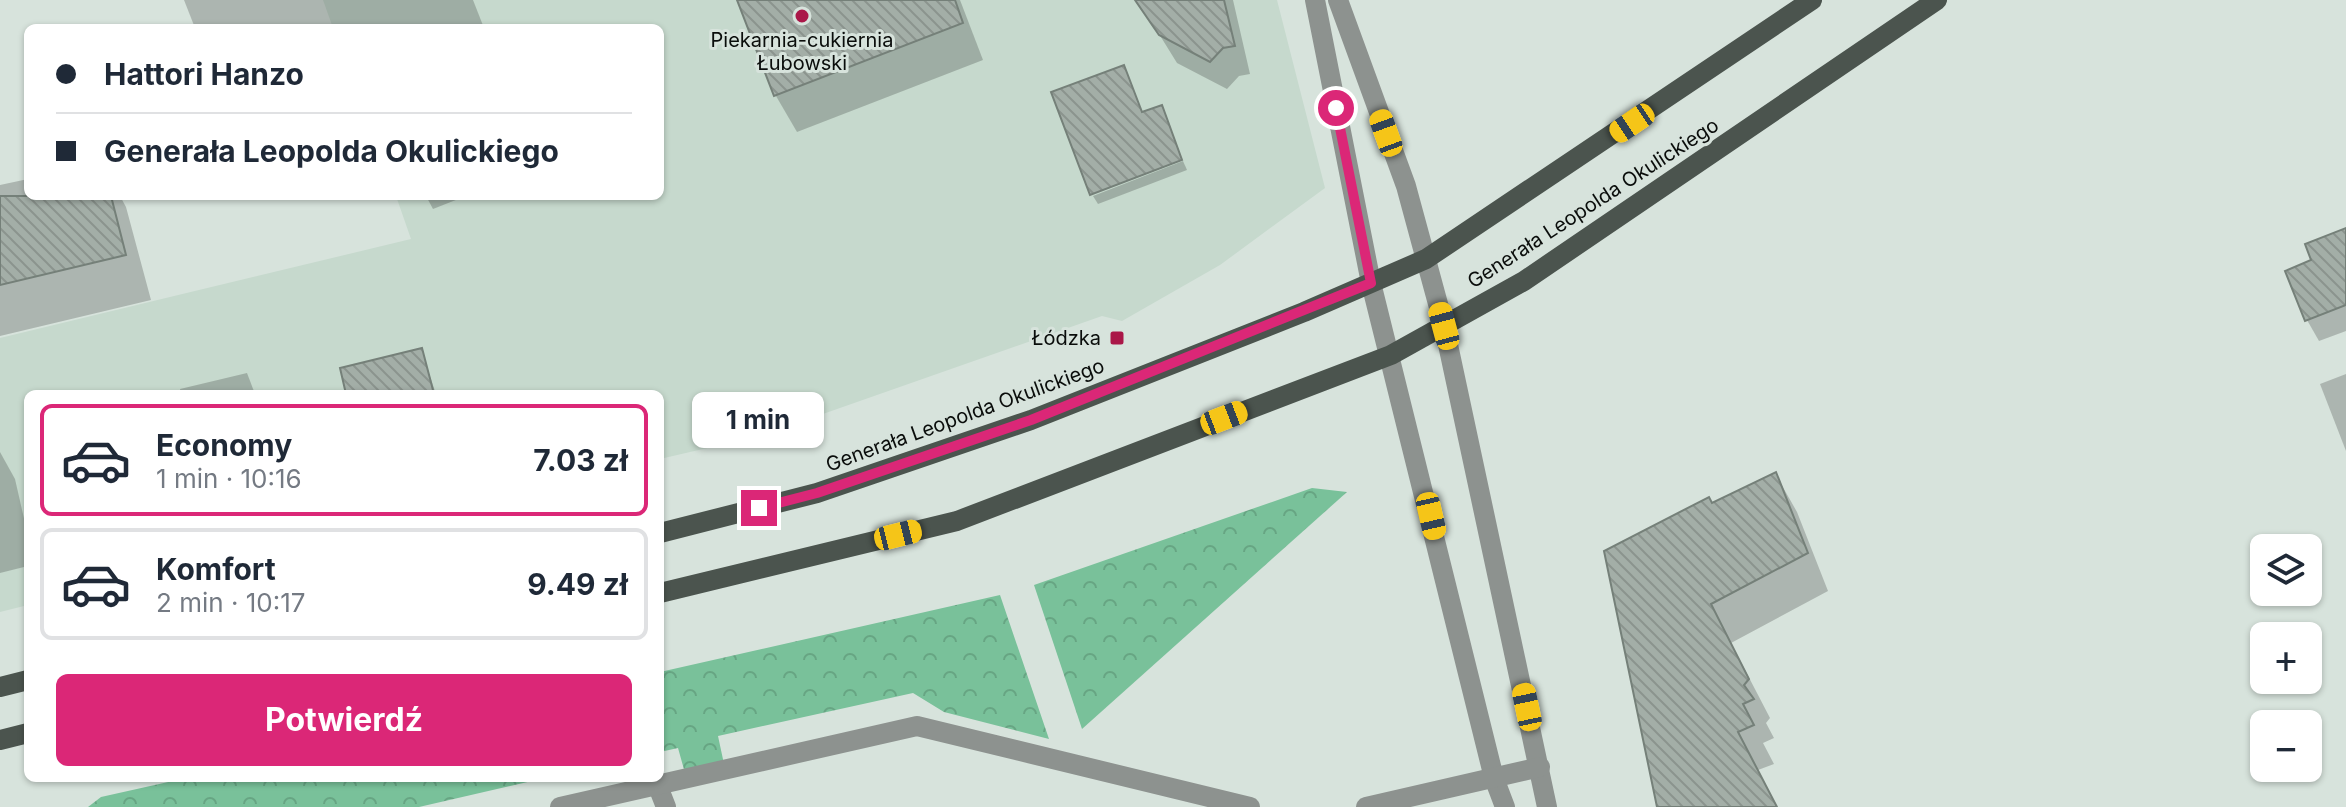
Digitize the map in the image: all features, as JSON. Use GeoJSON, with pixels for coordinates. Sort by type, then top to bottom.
{"type":"FeatureCollection","features":[{"type":"Feature","properties":{"kind":"main road","name":"Generała Leopolda Okulickiego"},"geometry":{"type":"LineString","coordinates":[[664,532],[817,493],[1031,420],[1426,259],[1812,0]]}},
{"type":"Feature","properties":{"kind":"main road","name":"Generała Leopolda Okulickiego"},"geometry":{"type":"LineString","coordinates":[[664,592],[957,521],[1391,355],[1524,281],[1937,0]]}},
{"type":"Feature","properties":{"kind":"main road"},"geometry":{"type":"LineString","coordinates":[[0,687],[24,681]]}},
{"type":"Feature","properties":{"kind":"main road"},"geometry":{"type":"LineString","coordinates":[[0,740],[24,734]]}},
{"type":"Feature","properties":{"kind":"street"},"geometry":{"type":"LineString","coordinates":[[1315,0],[1371,283],[1494,778],[1505,807]]}},
{"type":"Feature","properties":{"kind":"street"},"geometry":{"type":"LineString","coordinates":[[1338,0],[1406,186],[1444,326],[1547,807]]}},
{"type":"Feature","properties":{"kind":"street"},"geometry":{"type":"LineString","coordinates":[[560,807],[917,726],[1250,807]]}},
{"type":"Feature","properties":{"kind":"street"},"geometry":{"type":"LineString","coordinates":[[1366,807],[1540,767]]}},
{"type":"Feature","properties":{"kind":"street"},"geometry":{"type":"LineString","coordinates":[[657,784],[666,807]]}},
{"type":"Feature","properties":{"kind":"shaded area"},"geometry":{"type":"Polygon","coordinates":[[[323,0],[1277,0],[1325,188],[1220,265],[1122,321],[1102,316],[763,435],[664,458],[664,390],[24,390],[24,606],[0,612],[0,338],[411,239],[397,200],[664,200],[664,24],[332,24],[323,0]]]}},
{"type":"Feature","properties":{"kind":"green space"},"geometry":{"type":"Polygon","coordinates":[[[1312,488],[1347,492],[1082,729],[1034,585],[1312,488]]]}},
{"type":"Feature","properties":{"kind":"green space"},"geometry":{"type":"Polygon","coordinates":[[[1000,595],[1049,739],[944,712],[913,693],[718,736],[724,764],[685,773],[678,748],[664,751],[664,671],[1000,595]]]}},
{"type":"Feature","properties":{"kind":"green space"},"geometry":{"type":"Polygon","coordinates":[[[168,782],[528,782],[419,807],[88,807],[101,797],[168,782]]]}},
{"type":"Feature","properties":{"kind":"building"},"geometry":{"type":"Polygon","coordinates":[[[737,0],[955,0],[963,23],[774,96],[737,0]]]}},
{"type":"Feature","properties":{"kind":"building"},"geometry":{"type":"Polygon","coordinates":[[[1135,0],[1224,0],[1235,46],[1223,48],[1210,62],[1159,35],[1135,0]]]}},
{"type":"Feature","properties":{"kind":"building"},"geometry":{"type":"Polygon","coordinates":[[[1124,65],[1142,112],[1162,105],[1182,160],[1090,195],[1051,92],[1124,65]]]}},
{"type":"Feature","properties":{"kind":"building"},"geometry":{"type":"Polygon","coordinates":[[[0,196],[24,196],[24,200],[112,200],[126,255],[0,285],[0,196]]]}},
{"type":"Feature","properties":{"kind":"building"},"geometry":{"type":"Polygon","coordinates":[[[2346,228],[2346,305],[2305,321],[2285,271],[2311,260],[2305,244],[2346,228]]]}},
{"type":"Feature","properties":{"kind":"building"},"geometry":{"type":"Polygon","coordinates":[[[422,348],[433,390],[345,390],[340,368],[422,348]]]}},
{"type":"Feature","properties":{"kind":"building"},"geometry":{"type":"Polygon","coordinates":[[[1776,472],[1808,553],[1711,604],[1749,679],[1744,685],[1754,699],[1743,704],[1754,725],[1738,732],[1777,807],[1657,807],[1604,551],[1709,497],[1712,503],[1776,472]]]}},
{"type":"Feature","properties":{"kind":"place","name":"Piekarnia-cukiernia Łubowski"},"geometry":{"type":"Point","coordinates":[802,16]}},
{"type":"Feature","properties":{"kind":"place","name":"Łódzka"},"geometry":{"type":"Point","coordinates":[1117,338]}},
{"type":"Feature","properties":{"kind":"route"},"geometry":{"type":"LineString","coordinates":[[759,508],[817,493],[1031,420],[1371,283],[1336,108]]}}]}
